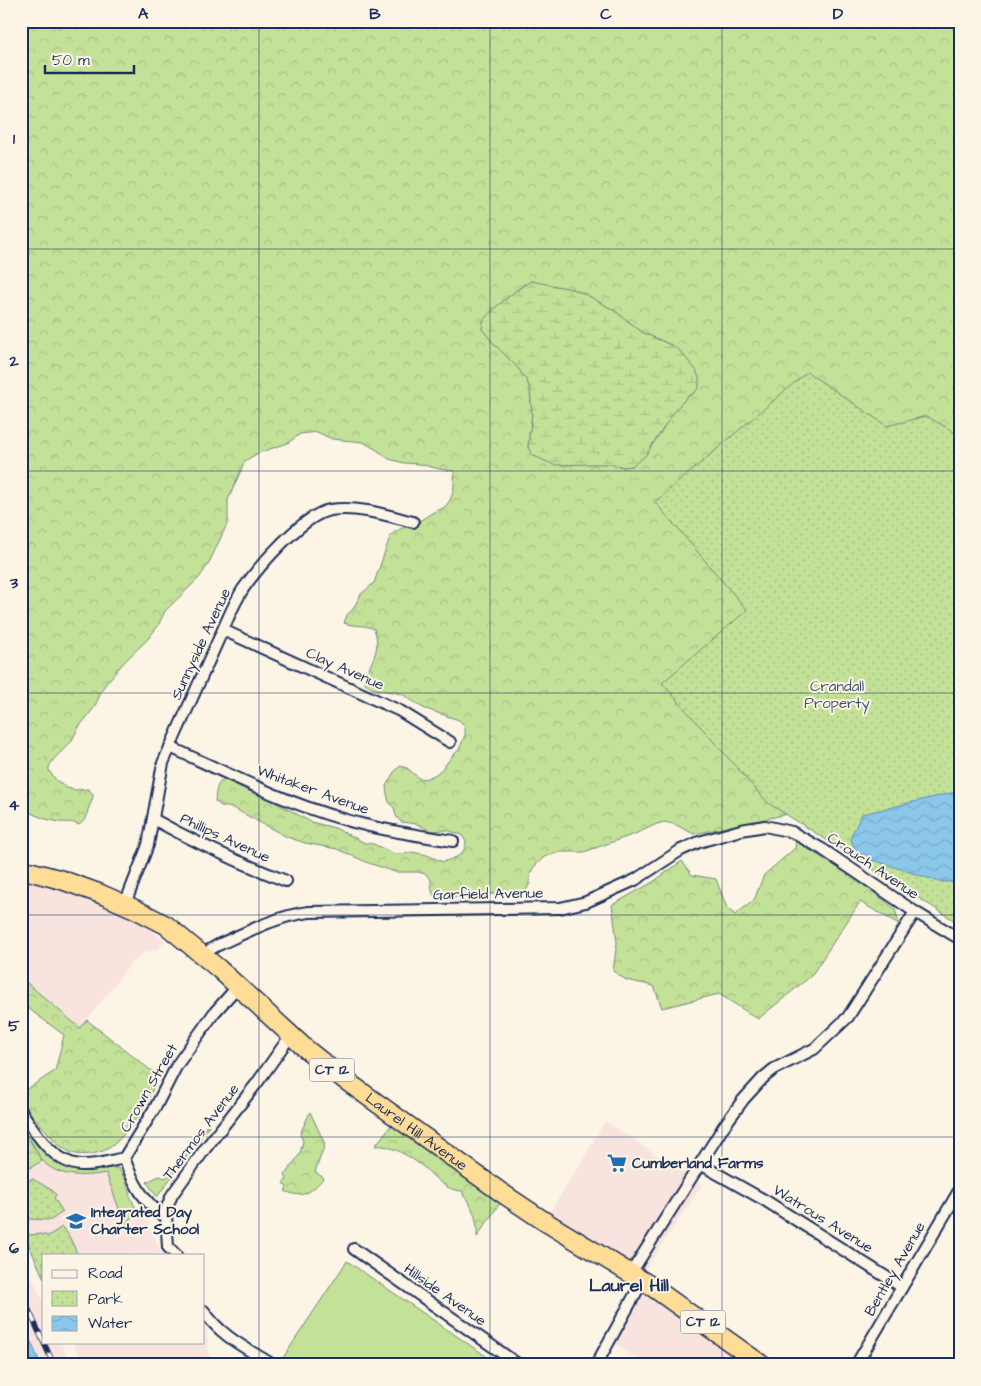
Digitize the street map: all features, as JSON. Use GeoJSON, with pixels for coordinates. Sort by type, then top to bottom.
{"type":"FeatureCollection","features":[{"type":"Feature","properties":{"kind":"highway","name":"Laurel Hill Avenue"},"geometry":{"type":"LineString","coordinates":[[21,869],[68,882],[125,904],[166,925],[345,1080],[544,1221],[637,1277]]}},
{"type":"Feature","properties":{"kind":"highway","name":"CT 12"},"geometry":{"type":"LineString","coordinates":[[637,1277],[762,1365]]}},
{"type":"Feature","properties":{"kind":"street","name":"Sunnyside Avenue"},"geometry":{"type":"LineString","coordinates":[[125,904],[148,845],[161,770],[240,593],[253,575],[287,538],[319,514],[328,510],[362,510],[413,522]]}},
{"type":"Feature","properties":{"kind":"street","name":"Clay Avenue"},"geometry":{"type":"LineString","coordinates":[[223,630],[400,711],[450,742]]}},
{"type":"Feature","properties":{"kind":"street","name":"Whitaker Avenue"},"geometry":{"type":"LineString","coordinates":[[170,747],[278,796],[324,813],[370,826],[453,841]]}},
{"type":"Feature","properties":{"kind":"street","name":"Phillips Avenue"},"geometry":{"type":"LineString","coordinates":[[153,819],[207,848],[286,881]]}},
{"type":"Feature","properties":{"kind":"street","name":"Crouch Avenue"},"geometry":{"type":"LineString","coordinates":[[765,826],[792,832],[826,851],[915,912],[960,939]]}},
{"type":"Feature","properties":{"kind":"street","name":"Garfield Avenue"},"geometry":{"type":"LineString","coordinates":[[204,956],[218,945],[280,919],[309,912],[569,907],[598,898],[635,880],[681,850],[699,842],[740,830],[765,826]]}},
{"type":"Feature","properties":{"kind":"street"},"geometry":{"type":"LineString","coordinates":[[596,1365],[637,1277],[700,1164],[730,1117],[757,1083],[774,1069],[814,1049],[848,1017],[915,912]]}},
{"type":"Feature","properties":{"kind":"street","name":"Crown Street"},"geometry":{"type":"LineString","coordinates":[[124,1158],[156,1106],[177,1064],[214,1013],[238,986]]}},
{"type":"Feature","properties":{"kind":"street","name":"Thermos Avenue"},"geometry":{"type":"LineString","coordinates":[[175,1254],[168,1247],[166,1217],[167,1207],[172,1195],[291,1035]]}},
{"type":"Feature","properties":{"kind":"street"},"geometry":{"type":"LineString","coordinates":[[21,1111],[52,1151],[66,1161],[85,1165],[124,1158],[134,1182],[143,1196],[155,1210],[166,1217]]}},
{"type":"Feature","properties":{"kind":"street","name":"Watrous Avenue"},"geometry":{"type":"LineString","coordinates":[[700,1164],[766,1200],[902,1287]]}},
{"type":"Feature","properties":{"kind":"street","name":"Bentley Avenue"},"geometry":{"type":"LineString","coordinates":[[856,1365],[960,1189]]}},
{"type":"Feature","properties":{"kind":"street","name":"Hillside Avenue"},"geometry":{"type":"LineString","coordinates":[[354,1249],[519,1365]]}},
{"type":"Feature","properties":{"kind":"street"},"geometry":{"type":"LineString","coordinates":[[205,1312],[211,1321],[226,1334],[273,1365]]}},
{"type":"Feature","properties":{"kind":"shaded area"},"geometry":{"type":"Polygon","coordinates":[[[21,878],[65,890],[121,912],[143,923],[165,941],[158,949],[144,953],[131,963],[81,1028],[21,978],[21,878]]]}},
{"type":"Feature","properties":{"kind":"shaded area"},"geometry":{"type":"Polygon","coordinates":[[[605,1121],[702,1185],[645,1270],[549,1213],[605,1121]]]}},
{"type":"Feature","properties":{"kind":"shaded area","name":"Integrated Day Charter School"},"geometry":{"type":"Polygon","coordinates":[[[42,1161],[53,1168],[72,1175],[86,1176],[106,1173],[125,1225],[137,1211],[148,1222],[162,1254],[43,1254],[28,1243],[28,1217],[21,1204],[21,1173],[42,1161]]]}},
{"type":"Feature","properties":{"kind":"shaded area"},"geometry":{"type":"Polygon","coordinates":[[[21,1249],[42,1299],[42,1344],[62,1344],[71,1365],[41,1365],[21,1325],[21,1249]]]}},
{"type":"Feature","properties":{"kind":"shaded area"},"geometry":{"type":"Polygon","coordinates":[[[646,1291],[752,1365],[645,1365],[615,1343],[646,1291]]]}},
{"type":"Feature","properties":{"kind":"shaded area"},"geometry":{"type":"Polygon","coordinates":[[[205,1326],[211,1365],[83,1365],[74,1344],[205,1344],[205,1326]]]}},
{"type":"Feature","properties":{"kind":"green space"},"geometry":{"type":"Polygon","coordinates":[[[21,21],[960,21],[960,791],[812,809],[694,834],[674,824],[664,822],[584,852],[560,852],[544,857],[533,868],[530,875],[530,883],[521,895],[485,894],[449,898],[434,896],[431,880],[426,874],[395,872],[337,849],[305,843],[287,837],[233,808],[221,806],[215,801],[216,790],[221,781],[228,779],[311,822],[335,828],[365,843],[373,844],[395,854],[412,852],[427,855],[443,862],[459,856],[465,847],[466,842],[462,835],[447,830],[431,831],[417,824],[401,822],[389,802],[386,786],[400,766],[407,768],[420,779],[436,774],[459,750],[465,735],[465,726],[459,720],[423,708],[402,694],[371,688],[365,683],[376,651],[377,644],[374,629],[344,623],[361,594],[374,583],[390,537],[399,530],[447,505],[452,496],[454,471],[389,459],[363,442],[332,439],[317,432],[300,434],[288,443],[258,453],[245,461],[228,500],[228,522],[208,565],[199,578],[165,611],[158,626],[148,639],[125,661],[104,686],[94,708],[79,727],[71,742],[53,760],[49,771],[56,780],[67,788],[75,790],[88,789],[93,794],[84,821],[79,825],[58,822],[37,816],[21,807],[21,21]],[[524,284],[494,309],[483,321],[483,329],[493,343],[518,368],[527,381],[530,389],[532,414],[528,447],[561,465],[593,463],[625,467],[632,466],[676,409],[687,397],[694,393],[673,346],[642,332],[615,311],[572,289],[524,284]]]}},
{"type":"Feature","properties":{"kind":"green space"},"geometry":{"type":"Polygon","coordinates":[[[531,281],[572,289],[587,295],[615,311],[642,332],[673,346],[680,351],[696,370],[699,378],[699,387],[676,409],[645,456],[632,466],[625,467],[609,464],[554,465],[532,455],[528,447],[532,414],[530,389],[527,381],[518,368],[482,329],[483,321],[491,312],[513,293],[531,281]]]}},
{"type":"Feature","properties":{"kind":"green space","name":"Crandall Property"},"geometry":{"type":"Polygon","coordinates":[[[807,372],[887,426],[926,416],[960,435],[960,924],[768,803],[662,683],[747,610],[655,502],[807,372]]]}},
{"type":"Feature","properties":{"kind":"green space"},"geometry":{"type":"Polygon","coordinates":[[[796,841],[863,884],[895,909],[899,924],[860,902],[811,976],[758,1019],[719,994],[662,1008],[654,986],[626,980],[613,971],[617,942],[612,905],[653,882],[682,861],[692,875],[716,879],[727,908],[735,915],[754,900],[764,875],[795,848],[796,841]]]}},
{"type":"Feature","properties":{"kind":"green space"},"geometry":{"type":"Polygon","coordinates":[[[21,978],[80,1028],[87,1020],[153,1072],[154,1082],[152,1090],[143,1108],[124,1134],[112,1146],[100,1152],[85,1155],[76,1154],[65,1149],[52,1138],[23,1102],[21,1093],[55,1071],[64,1035],[21,1003],[21,978]]]}},
{"type":"Feature","properties":{"kind":"green space"},"geometry":{"type":"Polygon","coordinates":[[[310,1112],[325,1144],[315,1172],[324,1178],[307,1193],[292,1194],[285,1191],[287,1187],[283,1183],[287,1179],[285,1175],[300,1154],[303,1141],[300,1134],[310,1112]]]}},
{"type":"Feature","properties":{"kind":"green space"},"geometry":{"type":"Polygon","coordinates":[[[21,1118],[25,1125],[82,1169],[118,1168],[126,1180],[130,1196],[137,1211],[125,1225],[106,1173],[72,1175],[48,1166],[24,1131],[21,1118]]]}},
{"type":"Feature","properties":{"kind":"green space"},"geometry":{"type":"Polygon","coordinates":[[[393,1123],[502,1200],[477,1237],[474,1215],[463,1195],[463,1191],[458,1191],[445,1185],[419,1164],[397,1150],[389,1147],[375,1146],[393,1123]]]}},
{"type":"Feature","properties":{"kind":"green space"},"geometry":{"type":"Polygon","coordinates":[[[208,1124],[209,1126],[157,1197],[147,1182],[159,1176],[166,1178],[208,1124]]]}},
{"type":"Feature","properties":{"kind":"green space"},"geometry":{"type":"Polygon","coordinates":[[[21,1126],[42,1161],[21,1173],[21,1126]]]}},
{"type":"Feature","properties":{"kind":"green space"},"geometry":{"type":"Polygon","coordinates":[[[33,1179],[53,1191],[56,1195],[54,1198],[63,1212],[51,1220],[29,1219],[21,1204],[21,1183],[33,1179]]]}},
{"type":"Feature","properties":{"kind":"green space"},"geometry":{"type":"Polygon","coordinates":[[[21,1204],[28,1216],[28,1243],[30,1247],[22,1251],[21,1204]]]}},
{"type":"Feature","properties":{"kind":"green space"},"geometry":{"type":"Polygon","coordinates":[[[62,1227],[68,1234],[78,1254],[42,1254],[42,1274],[28,1243],[28,1235],[40,1234],[48,1236],[62,1227]]]}},
{"type":"Feature","properties":{"kind":"green space"},"geometry":{"type":"Polygon","coordinates":[[[347,1261],[499,1365],[288,1365],[281,1361],[347,1261]]]}},
{"type":"Feature","properties":{"kind":"water"},"geometry":{"type":"Polygon","coordinates":[[[960,791],[960,883],[937,881],[861,858],[856,851],[851,836],[862,814],[960,791]]]}},
{"type":"Feature","properties":{"kind":"water"},"geometry":{"type":"Polygon","coordinates":[[[21,1325],[32,1344],[41,1365],[21,1365],[21,1325]]]}},
{"type":"Feature","properties":{"kind":"railway"},"geometry":{"type":"LineString","coordinates":[[21,1293],[42,1339]]}},
{"type":"Feature","properties":{"kind":"railway"},"geometry":{"type":"LineString","coordinates":[[44,1344],[54,1365]]}},
{"type":"Feature","properties":{"kind":"place","name":"Cumberland Farms"},"geometry":{"type":"Point","coordinates":[617,1163]}},
{"type":"Feature","properties":{"kind":"place","name":"Integrated Day Charter School"},"geometry":{"type":"Point","coordinates":[76,1221]}},
{"type":"Feature","properties":{"kind":"district","name":"Laurel Hill"},"geometry":{"type":"Point","coordinates":[629,1285]}}]}
